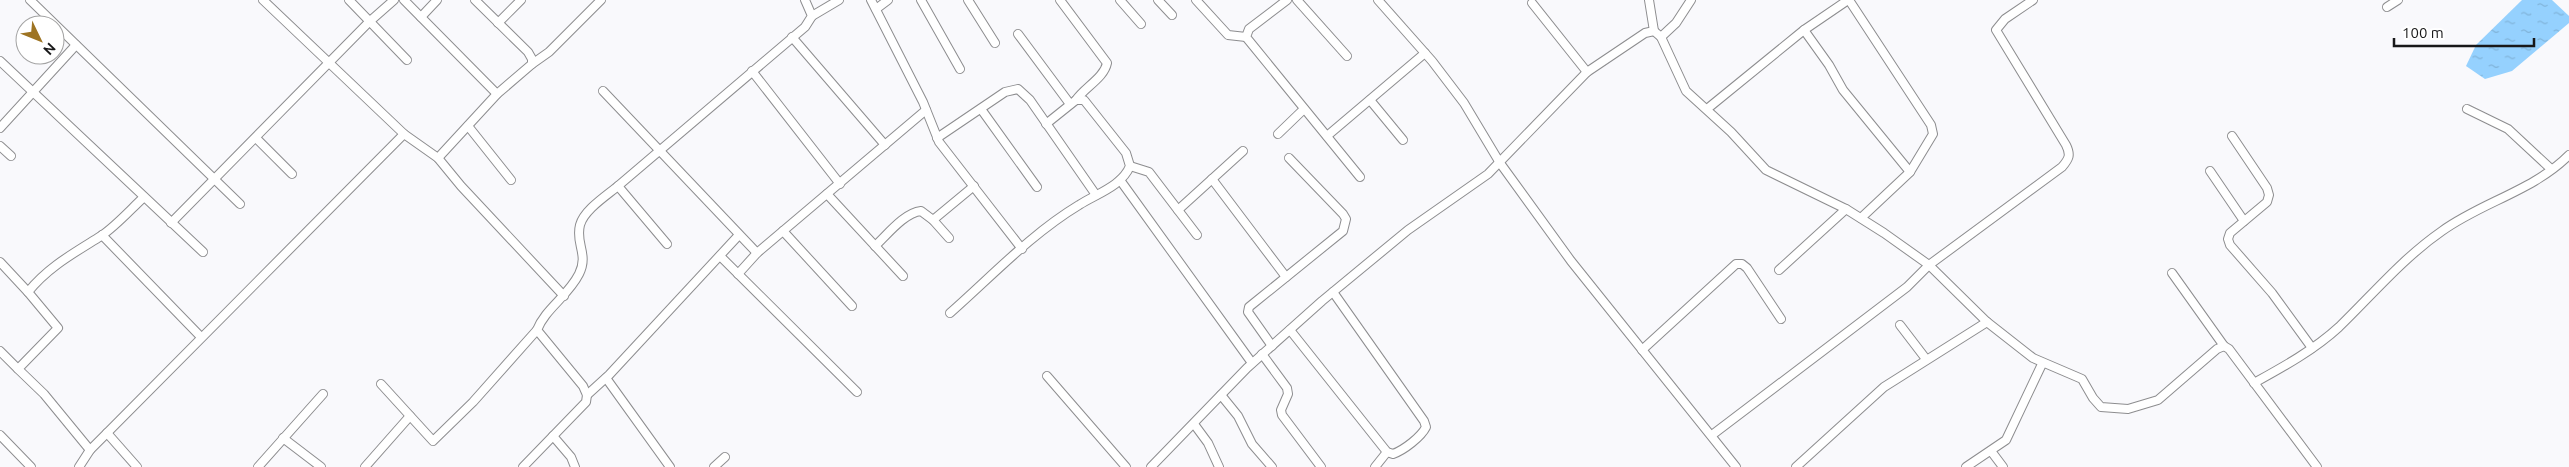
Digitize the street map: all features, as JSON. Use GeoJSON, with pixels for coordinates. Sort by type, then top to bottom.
{"type":"FeatureCollection","features":[{"type":"Feature","properties":{"kind":"street"},"geometry":{"type":"LineString","coordinates":[[30,0],[240,204]]}},
{"type":"Feature","properties":{"kind":"street"},"geometry":{"type":"LineString","coordinates":[[263,0],[404,134],[438,158],[460,186],[564,296]]}},
{"type":"Feature","properties":{"kind":"street"},"geometry":{"type":"LineString","coordinates":[[349,0],[407,60]]}},
{"type":"Feature","properties":{"kind":"street"},"geometry":{"type":"LineString","coordinates":[[171,223],[369,22],[394,0]]}},
{"type":"Feature","properties":{"kind":"street"},"geometry":{"type":"LineString","coordinates":[[404,0],[497,94]]}},
{"type":"Feature","properties":{"kind":"street"},"geometry":{"type":"LineString","coordinates":[[421,17],[437,0]]}},
{"type":"Feature","properties":{"kind":"street"},"geometry":{"type":"LineString","coordinates":[[475,0],[528,52],[532,59],[532,64]]}},
{"type":"Feature","properties":{"kind":"street"},"geometry":{"type":"LineString","coordinates":[[498,23],[521,0]]}},
{"type":"Feature","properties":{"kind":"street"},"geometry":{"type":"LineString","coordinates":[[438,158],[497,94],[532,64],[550,52],[601,0]]}},
{"type":"Feature","properties":{"kind":"street"},"geometry":{"type":"LineString","coordinates":[[805,0],[812,16]]}},
{"type":"Feature","properties":{"kind":"street"},"geometry":{"type":"LineString","coordinates":[[381,384],[433,441],[473,402],[537,330],[541,321],[564,296],[578,275],[584,260],[580,240],[580,224],[590,210],[804,27],[812,16],[839,0]]}},
{"type":"Feature","properties":{"kind":"street"},"geometry":{"type":"LineString","coordinates":[[871,0],[926,110],[937,138],[1022,249]]}},
{"type":"Feature","properties":{"kind":"street"},"geometry":{"type":"LineString","coordinates":[[876,9],[888,0]]}},
{"type":"Feature","properties":{"kind":"street"},"geometry":{"type":"LineString","coordinates":[[921,0],[960,69]]}},
{"type":"Feature","properties":{"kind":"street"},"geometry":{"type":"LineString","coordinates":[[968,0],[995,43]]}},
{"type":"Feature","properties":{"kind":"street"},"geometry":{"type":"LineString","coordinates":[[1120,0],[1142,24]]}},
{"type":"Feature","properties":{"kind":"street"},"geometry":{"type":"LineString","coordinates":[[1158,0],[1172,15]]}},
{"type":"Feature","properties":{"kind":"street"},"geometry":{"type":"LineString","coordinates":[[1196,0],[1228,35],[1246,37],[1360,177]]}},
{"type":"Feature","properties":{"kind":"street"},"geometry":{"type":"LineString","coordinates":[[1246,37],[1249,29],[1287,0]]}},
{"type":"Feature","properties":{"kind":"street"},"geometry":{"type":"LineString","coordinates":[[1297,0],[1347,56]]}},
{"type":"Feature","properties":{"kind":"street"},"geometry":{"type":"LineString","coordinates":[[1378,0],[1425,53],[1464,103],[1500,163],[1571,262],[1736,467]]}},
{"type":"Feature","properties":{"kind":"street"},"geometry":{"type":"LineString","coordinates":[[1649,0],[1654,30],[1661,37],[1686,92],[1707,109],[1766,170],[1846,209],[1929,265],[1987,322],[2042,364],[2082,379],[2093,398],[2101,406],[2128,409],[2158,400],[2217,349],[2224,346]]}},
{"type":"Feature","properties":{"kind":"street"},"geometry":{"type":"LineString","coordinates":[[1661,37],[1676,23],[1691,0]]}},
{"type":"Feature","properties":{"kind":"street"},"geometry":{"type":"LineString","coordinates":[[1707,109],[1804,30],[1848,0],[1931,125],[1933,134],[1910,172],[1861,218]]}},
{"type":"Feature","properties":{"kind":"street"},"geometry":{"type":"LineString","coordinates":[[1712,435],[1907,287],[1929,265],[2062,167],[2069,159],[2070,152],[1996,30],[2005,19],[2032,0]]}},
{"type":"Feature","properties":{"kind":"street"},"geometry":{"type":"LineString","coordinates":[[2387,7],[2398,0]]}},
{"type":"Feature","properties":{"kind":"street"},"geometry":{"type":"LineString","coordinates":[[1046,124],[1073,102],[1082,91],[1103,73],[1107,63],[1063,1]]}},
{"type":"Feature","properties":{"kind":"street"},"geometry":{"type":"LineString","coordinates":[[1532,2],[1587,72]]}},
{"type":"Feature","properties":{"kind":"street"},"geometry":{"type":"LineString","coordinates":[[1151,467],[1252,363],[1333,292],[1408,230],[1500,163],[1587,72],[1645,33],[1654,30]]}},
{"type":"Feature","properties":{"kind":"street"},"geometry":{"type":"LineString","coordinates":[[1804,30],[1829,64],[1844,90],[1910,172]]}},
{"type":"Feature","properties":{"kind":"street"},"geometry":{"type":"LineString","coordinates":[[1018,34],[1073,102]]}},
{"type":"Feature","properties":{"kind":"street"},"geometry":{"type":"LineString","coordinates":[[792,37],[885,145]]}},
{"type":"Feature","properties":{"kind":"street"},"geometry":{"type":"LineString","coordinates":[[0,128],[76,45]]}},
{"type":"Feature","properties":{"kind":"street"},"geometry":{"type":"LineString","coordinates":[[1327,136],[1425,53]]}},
{"type":"Feature","properties":{"kind":"street"},"geometry":{"type":"LineString","coordinates":[[0,61],[203,252]]}},
{"type":"Feature","properties":{"kind":"street"},"geometry":{"type":"LineString","coordinates":[[752,72],[840,184]]}},
{"type":"Feature","properties":{"kind":"street"},"geometry":{"type":"LineString","coordinates":[[937,138],[1005,92],[1018,89],[1030,100],[1096,195]]}},
{"type":"Feature","properties":{"kind":"street"},"geometry":{"type":"LineString","coordinates":[[603,91],[757,254]]}},
{"type":"Feature","properties":{"kind":"street"},"geometry":{"type":"LineString","coordinates":[[1073,102],[1084,100],[1090,106],[1126,153],[1130,166]]}},
{"type":"Feature","properties":{"kind":"street"},"geometry":{"type":"LineString","coordinates":[[1370,100],[1403,140]]}},
{"type":"Feature","properties":{"kind":"street"},"geometry":{"type":"LineString","coordinates":[[1278,134],[1304,108]]}},
{"type":"Feature","properties":{"kind":"street"},"geometry":{"type":"LineString","coordinates":[[981,109],[1037,187]]}},
{"type":"Feature","properties":{"kind":"street"},"geometry":{"type":"LineString","coordinates":[[2467,109],[2508,129],[2551,169]]}},
{"type":"Feature","properties":{"kind":"street"},"geometry":{"type":"LineString","coordinates":[[738,274],[783,231],[926,110]]}},
{"type":"Feature","properties":{"kind":"street"},"geometry":{"type":"LineString","coordinates":[[468,126],[511,180]]}},
{"type":"Feature","properties":{"kind":"street"},"geometry":{"type":"LineString","coordinates":[[79,467],[90,450],[106,433],[404,134]]}},
{"type":"Feature","properties":{"kind":"street"},"geometry":{"type":"LineString","coordinates":[[2232,136],[2268,188],[2269,195],[2266,202],[2230,233],[2228,239],[2230,246],[2272,293],[2312,348]]}},
{"type":"Feature","properties":{"kind":"street"},"geometry":{"type":"LineString","coordinates":[[256,138],[292,174]]}},
{"type":"Feature","properties":{"kind":"street"},"geometry":{"type":"LineString","coordinates":[[0,146],[10,156]]}},
{"type":"Feature","properties":{"kind":"street"},"geometry":{"type":"LineString","coordinates":[[1178,210],[1244,151]]}},
{"type":"Feature","properties":{"kind":"street"},"geometry":{"type":"LineString","coordinates":[[2254,384],[2312,348],[2339,327],[2391,272],[2440,231],[2522,189],[2569,155]]}},
{"type":"Feature","properties":{"kind":"street"},"geometry":{"type":"LineString","coordinates":[[1272,346],[1248,312],[1252,303],[1343,231],[1346,224],[1343,214],[1289,158]]}},
{"type":"Feature","properties":{"kind":"street"},"geometry":{"type":"LineString","coordinates":[[950,313],[1043,230],[1120,180],[1130,166]]}},
{"type":"Feature","properties":{"kind":"street"},"geometry":{"type":"LineString","coordinates":[[1130,166],[1149,172],[1197,235]]}},
{"type":"Feature","properties":{"kind":"street"},"geometry":{"type":"LineString","coordinates":[[2210,171],[2244,221]]}},
{"type":"Feature","properties":{"kind":"street"},"geometry":{"type":"LineString","coordinates":[[1212,179],[1286,277]]}},
{"type":"Feature","properties":{"kind":"street"},"geometry":{"type":"LineString","coordinates":[[1120,180],[1252,363]]}},
{"type":"Feature","properties":{"kind":"street"},"geometry":{"type":"LineString","coordinates":[[618,186],[667,244]]}},
{"type":"Feature","properties":{"kind":"street"},"geometry":{"type":"LineString","coordinates":[[933,220],[974,186]]}},
{"type":"Feature","properties":{"kind":"street"},"geometry":{"type":"LineString","coordinates":[[827,194],[903,276]]}},
{"type":"Feature","properties":{"kind":"street"},"geometry":{"type":"LineString","coordinates":[[28,292],[42,276],[80,248],[102,235],[144,197]]}},
{"type":"Feature","properties":{"kind":"street"},"geometry":{"type":"LineString","coordinates":[[1779,270],[1846,209]]}},
{"type":"Feature","properties":{"kind":"street"},"geometry":{"type":"LineString","coordinates":[[875,246],[915,212],[921,211],[933,220],[949,238]]}},
{"type":"Feature","properties":{"kind":"street"},"geometry":{"type":"LineString","coordinates":[[783,231],[852,306]]}},
{"type":"Feature","properties":{"kind":"street"},"geometry":{"type":"LineString","coordinates":[[102,235],[201,337]]}},
{"type":"Feature","properties":{"kind":"street"},"geometry":{"type":"LineString","coordinates":[[587,395],[606,378],[738,236]]}},
{"type":"Feature","properties":{"kind":"street"},"geometry":{"type":"LineString","coordinates":[[720,256],[857,392]]}},
{"type":"Feature","properties":{"kind":"street"},"geometry":{"type":"LineString","coordinates":[[0,262],[58,328],[18,369]]}},
{"type":"Feature","properties":{"kind":"street"},"geometry":{"type":"LineString","coordinates":[[1642,350],[1736,264],[1742,264],[1747,268],[1781,319]]}},
{"type":"Feature","properties":{"kind":"street"},"geometry":{"type":"LineString","coordinates":[[2172,273],[2224,346],[2229,349],[2318,467]]}},
{"type":"Feature","properties":{"kind":"street"},"geometry":{"type":"LineString","coordinates":[[1290,330],[1387,452],[1393,454],[1399,452],[1423,432],[1426,426],[1424,421],[1333,292]]}},
{"type":"Feature","properties":{"kind":"street"},"geometry":{"type":"LineString","coordinates":[[1796,467],[1884,387],[1987,322]]}},
{"type":"Feature","properties":{"kind":"street"},"geometry":{"type":"LineString","coordinates":[[1900,325],[1926,359]]}},
{"type":"Feature","properties":{"kind":"street"},"geometry":{"type":"LineString","coordinates":[[523,467],[586,402],[587,395],[583,386],[537,330]]}},
{"type":"Feature","properties":{"kind":"street"},"geometry":{"type":"LineString","coordinates":[[0,351],[44,394],[90,450]]}},
{"type":"Feature","properties":{"kind":"street"},"geometry":{"type":"LineString","coordinates":[[1262,354],[1287,388],[1288,394],[1281,410],[1282,415],[1321,467]]}},
{"type":"Feature","properties":{"kind":"street"},"geometry":{"type":"LineString","coordinates":[[1966,467],[1991,451],[2010,433],[2042,364]]}},
{"type":"Feature","properties":{"kind":"street"},"geometry":{"type":"LineString","coordinates":[[1047,376],[1126,467]]}},
{"type":"Feature","properties":{"kind":"street"},"geometry":{"type":"LineString","coordinates":[[606,378],[670,467]]}},
{"type":"Feature","properties":{"kind":"street"},"geometry":{"type":"LineString","coordinates":[[258,467],[323,394]]}},
{"type":"Feature","properties":{"kind":"street"},"geometry":{"type":"LineString","coordinates":[[1221,395],[1238,416],[1252,444],[1272,467]]}},
{"type":"Feature","properties":{"kind":"street"},"geometry":{"type":"LineString","coordinates":[[365,467],[410,416]]}},
{"type":"Feature","properties":{"kind":"street"},"geometry":{"type":"LineString","coordinates":[[1194,424],[1208,443],[1219,467]]}},
{"type":"Feature","properties":{"kind":"street"},"geometry":{"type":"LineString","coordinates":[[106,433],[137,467]]}},
{"type":"Feature","properties":{"kind":"street"},"geometry":{"type":"LineString","coordinates":[[0,435],[31,467]]}},
{"type":"Feature","properties":{"kind":"street"},"geometry":{"type":"LineString","coordinates":[[553,436],[571,457],[575,467]]}},
{"type":"Feature","properties":{"kind":"street"},"geometry":{"type":"LineString","coordinates":[[283,438],[321,467]]}},
{"type":"Feature","properties":{"kind":"street"},"geometry":{"type":"LineString","coordinates":[[1991,451],[2003,467]]}},
{"type":"Feature","properties":{"kind":"street"},"geometry":{"type":"LineString","coordinates":[[1375,467],[1387,452]]}},
{"type":"Feature","properties":{"kind":"street"},"geometry":{"type":"LineString","coordinates":[[714,467],[725,457]]}},
{"type":"Feature","properties":{"kind":"water"},"geometry":{"type":"Polygon","coordinates":[[[2522,0],[2552,0],[2569,16],[2569,23],[2512,71],[2485,79],[2466,66],[2476,45],[2522,0]]]}}]}
